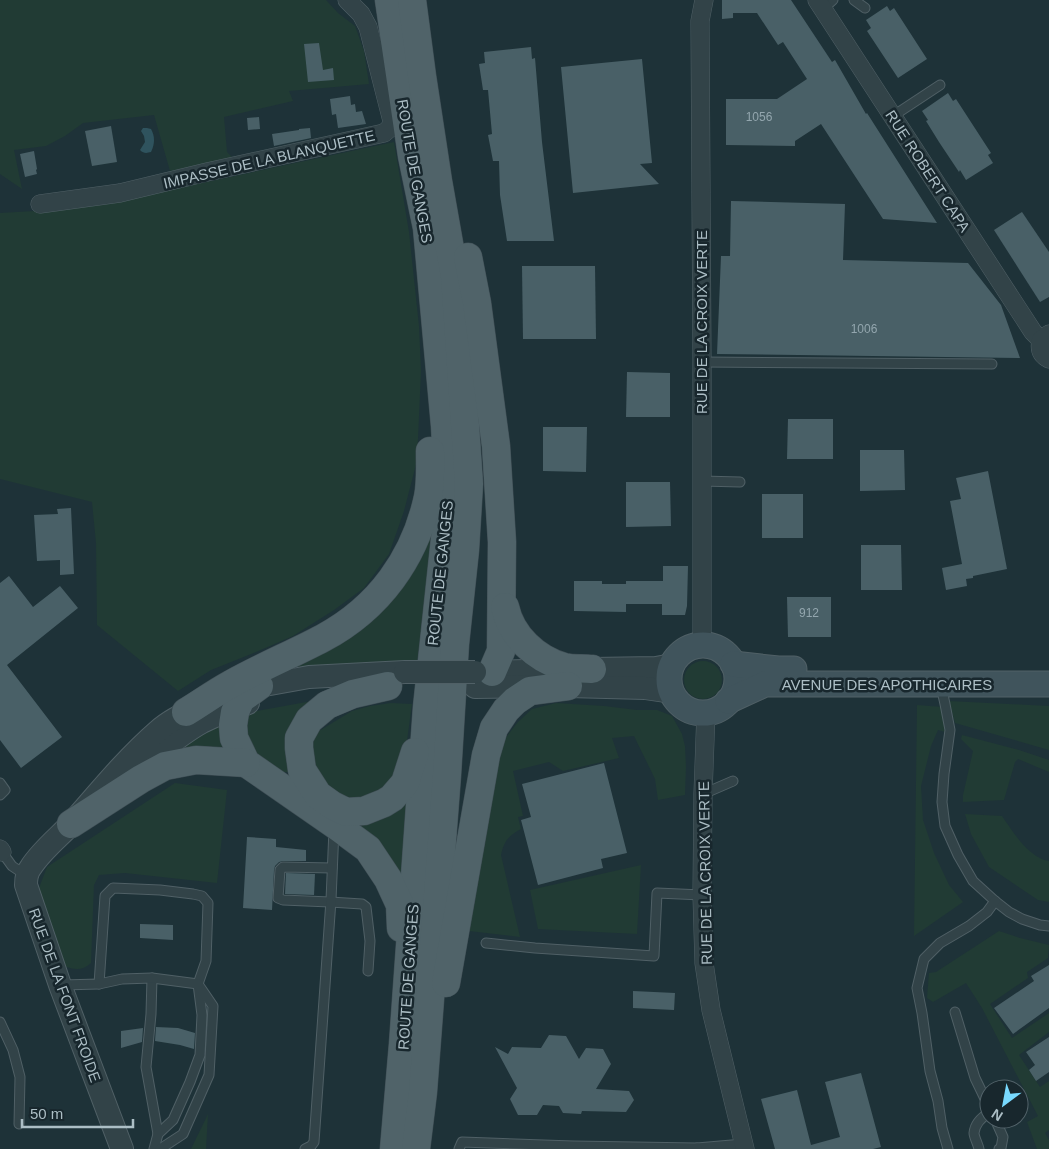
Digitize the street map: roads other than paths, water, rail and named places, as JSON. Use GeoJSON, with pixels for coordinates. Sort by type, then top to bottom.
{"type":"FeatureCollection","features":[{"type":"Feature","properties":{"kind":"main road","name":"ROUTE DE GANGES"},"geometry":{"type":"LineString","coordinates":[[389,0],[412,156],[427,228],[445,426],[448,502],[427,707],[404,1044],[394,1149]]}},
{"type":"Feature","properties":{"kind":"main road","name":"ROUTE DE GANGES"},"geometry":{"type":"LineString","coordinates":[[412,0],[438,181],[455,278],[469,484],[465,550],[455,644],[448,776],[423,1092],[416,1149]]}},
{"type":"Feature","properties":{"kind":"main road"},"geometry":{"type":"LineString","coordinates":[[422,76],[436,98],[477,303],[496,446],[502,542],[501,650],[479,677]]}},
{"type":"Feature","properties":{"kind":"main road"},"geometry":{"type":"LineString","coordinates":[[186,712],[231,684],[325,637],[355,618],[375,600],[392,579],[409,553],[421,524],[428,494],[437,347]]}},
{"type":"Feature","properties":{"kind":"main road"},"geometry":{"type":"LineString","coordinates":[[502,590],[507,616],[520,639],[540,657],[565,667],[592,669]]}},
{"type":"Feature","properties":{"kind":"main road"},"geometry":{"type":"LineString","coordinates":[[706,712],[689,710],[682,705],[672,692],[670,683],[672,665],[677,657],[692,647],[711,646],[728,656],[736,674],[736,684],[734,693],[728,701]]}},
{"type":"Feature","properties":{"kind":"main road","name":"AVENUE DES APOTHICAIRES"},"geometry":{"type":"LineString","coordinates":[[733,664],[778,669],[1049,670]]}},
{"type":"Feature","properties":{"kind":"main road"},"geometry":{"type":"LineString","coordinates":[[401,680],[353,694],[327,705],[309,720],[299,738],[299,748],[302,770],[318,795],[346,812],[364,811],[392,798],[406,783],[427,707]]}},
{"type":"Feature","properties":{"kind":"main road","name":"AVENUE DES APOTHICAIRES"},"geometry":{"type":"LineString","coordinates":[[706,712],[714,711],[728,701],[765,684],[1049,684]]}},
{"type":"Feature","properties":{"kind":"main road"},"geometry":{"type":"LineString","coordinates":[[259,686],[241,699],[233,724],[234,738],[246,763],[368,849],[388,879],[400,905],[404,1044]]}},
{"type":"Feature","properties":{"kind":"main road"},"geometry":{"type":"LineString","coordinates":[[423,1092],[450,963],[486,755],[494,728],[506,710],[530,691],[568,686]]}},
{"type":"Feature","properties":{"kind":"main road"},"geometry":{"type":"LineString","coordinates":[[71,824],[141,779],[165,766],[196,760],[246,763]]}},
{"type":"Feature","properties":{"kind":"street","name":"IMPASSE DE LA BLANQUETTE"},"geometry":{"type":"LineString","coordinates":[[40,204],[120,193],[384,133],[390,128],[392,121],[368,26],[361,14],[347,0]]}},
{"type":"Feature","properties":{"kind":"street","name":"RUE DE LA CROIX VERTE"},"geometry":{"type":"LineString","coordinates":[[702,645],[700,21],[704,0]]}},
{"type":"Feature","properties":{"kind":"street","name":"RUE ROBERT CAPA"},"geometry":{"type":"LineString","coordinates":[[825,3],[893,116],[1033,332],[1045,337]]}},
{"type":"Feature","properties":{"kind":"street"},"geometry":{"type":"LineString","coordinates":[[1045,337],[1040,348],[1044,356],[1049,359]]}},
{"type":"Feature","properties":{"kind":"street"},"geometry":{"type":"LineString","coordinates":[[71,824],[121,782],[201,723],[238,707],[284,693],[401,680],[592,669],[656,668],[672,665]]}},
{"type":"Feature","properties":{"kind":"street"},"geometry":{"type":"LineString","coordinates":[[27,876],[31,867],[115,775],[160,729],[186,712],[235,691],[309,677],[401,680]]}},
{"type":"Feature","properties":{"kind":"street"},"geometry":{"type":"LineString","coordinates":[[479,677],[568,686],[645,688],[672,692]]}},
{"type":"Feature","properties":{"kind":"street","name":"RUE DE LA CROIX VERTE"},"geometry":{"type":"LineString","coordinates":[[706,712],[702,896],[704,962],[711,1010],[744,1146]]}},
{"type":"Feature","properties":{"kind":"street","name":"RUE DE LA FONT FROIDE"},"geometry":{"type":"LineString","coordinates":[[27,876],[26,885],[60,985],[122,1149]]}},
{"type":"Feature","properties":{"kind":"lane"},"geometry":{"type":"LineString","coordinates":[[384,0],[395,37]]}},
{"type":"Feature","properties":{"kind":"lane"},"geometry":{"type":"LineString","coordinates":[[854,0],[865,8]]}},
{"type":"Feature","properties":{"kind":"lane"},"geometry":{"type":"LineString","coordinates":[[893,116],[940,84]]}},
{"type":"Feature","properties":{"kind":"lane"},"geometry":{"type":"LineString","coordinates":[[702,362],[992,364]]}},
{"type":"Feature","properties":{"kind":"lane"},"geometry":{"type":"LineString","coordinates":[[702,482],[740,482]]}},
{"type":"Feature","properties":{"kind":"lane"},"geometry":{"type":"LineString","coordinates":[[940,684],[950,730],[942,802],[945,826],[958,855],[973,881],[994,902],[1022,919],[1049,926]]}},
{"type":"Feature","properties":{"kind":"lane"},"geometry":{"type":"LineString","coordinates":[[703,794],[733,781]]}},
{"type":"Feature","properties":{"kind":"lane"},"geometry":{"type":"LineString","coordinates":[[0,783],[5,790],[0,795]]}},
{"type":"Feature","properties":{"kind":"lane"},"geometry":{"type":"LineString","coordinates":[[305,1149],[314,1142],[334,824]]}},
{"type":"Feature","properties":{"kind":"lane"},"geometry":{"type":"LineString","coordinates":[[1,851],[12,866],[27,876]]}},
{"type":"Feature","properties":{"kind":"lane"},"geometry":{"type":"LineString","coordinates":[[332,868],[283,867],[280,870],[278,898],[283,900],[362,904],[366,907],[370,941],[368,971]]}},
{"type":"Feature","properties":{"kind":"lane"},"geometry":{"type":"LineString","coordinates":[[99,984],[105,896],[113,888],[160,890],[193,894],[202,896],[208,903],[206,961],[198,984],[202,1015],[200,1055],[173,1120],[158,1134]]}},
{"type":"Feature","properties":{"kind":"lane"},"geometry":{"type":"LineString","coordinates":[[486,943],[654,956],[657,893],[702,896]]}},
{"type":"Feature","properties":{"kind":"lane"},"geometry":{"type":"LineString","coordinates":[[948,1149],[930,1071],[917,988],[924,959],[940,943],[970,926],[987,912],[994,902]]}},
{"type":"Feature","properties":{"kind":"lane"},"geometry":{"type":"LineString","coordinates":[[60,985],[99,984],[122,979],[152,978],[198,984],[213,1006],[209,1075],[184,1134],[160,1149]]}},
{"type":"Feature","properties":{"kind":"lane"},"geometry":{"type":"LineString","coordinates":[[152,978],[146,1067],[158,1134],[154,1149]]}},
{"type":"Feature","properties":{"kind":"lane"},"geometry":{"type":"LineString","coordinates":[[955,1012],[979,1086]]}},
{"type":"Feature","properties":{"kind":"lane"},"geometry":{"type":"LineString","coordinates":[[0,1022],[13,1050],[20,1077],[19,1124]]}},
{"type":"Feature","properties":{"kind":"lane"},"geometry":{"type":"LineString","coordinates":[[979,1122],[974,1134],[979,1149]]}},
{"type":"Feature","properties":{"kind":"lane"},"geometry":{"type":"LineString","coordinates":[[999,1129],[1003,1137],[1002,1148],[999,1149]]}},
{"type":"Feature","properties":{"kind":"lane"},"geometry":{"type":"LineString","coordinates":[[459,1149],[462,1142],[573,1148],[744,1146]]}},
{"type":"Feature","properties":{"kind":"water"},"geometry":{"type":"Polygon","coordinates":[[[143,128],[151,129],[154,137],[151,152],[147,153],[140,150],[145,142],[141,131],[143,128]]]}}]}
